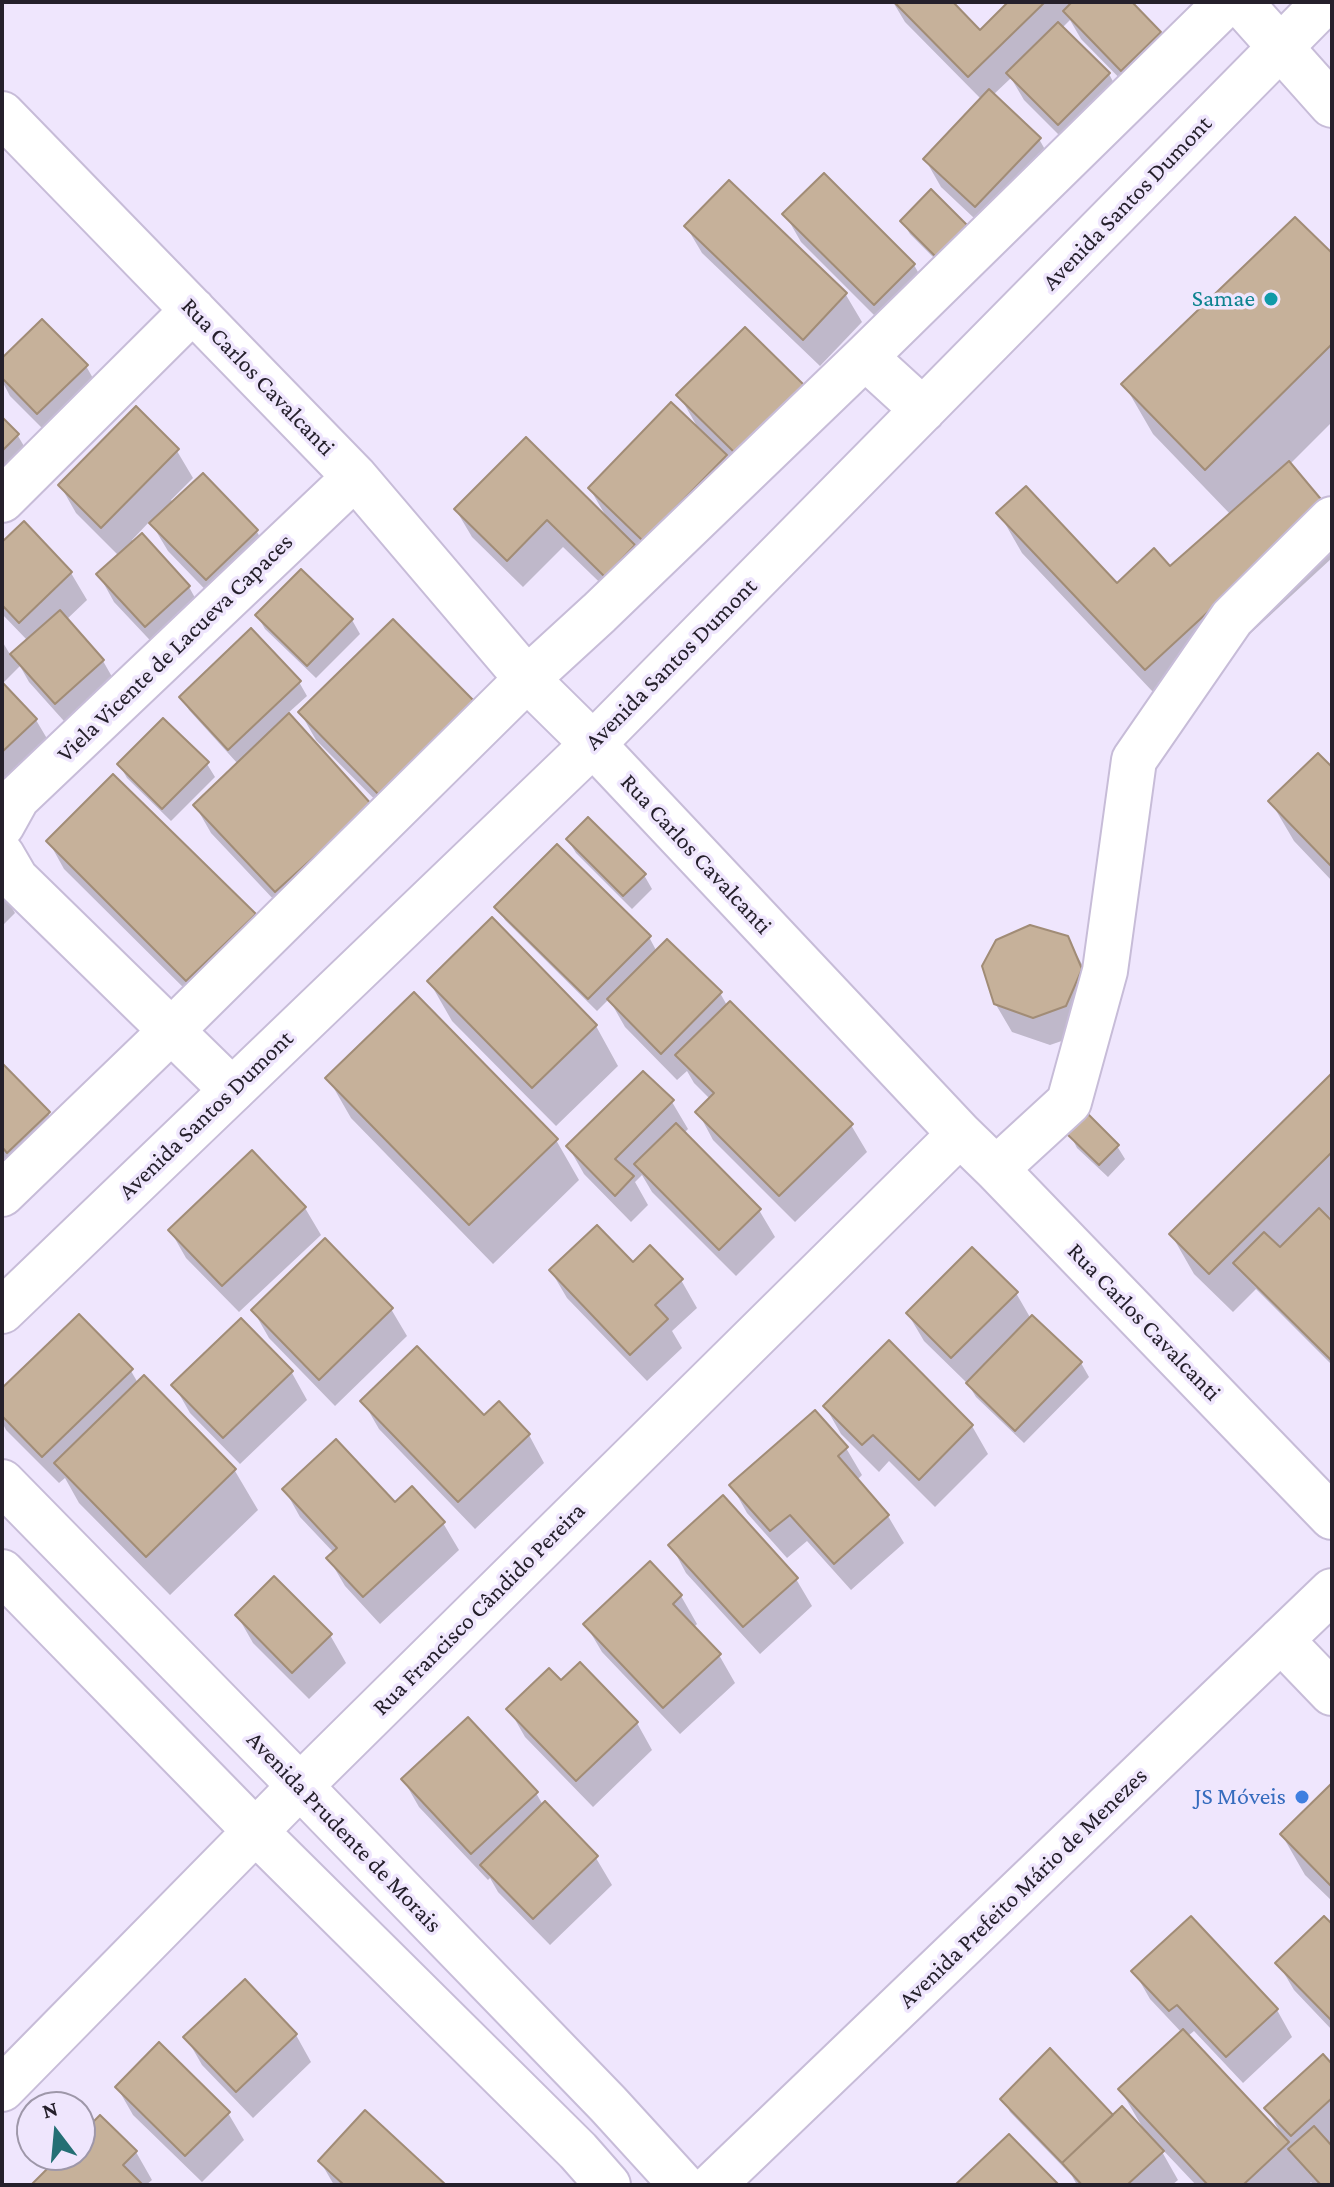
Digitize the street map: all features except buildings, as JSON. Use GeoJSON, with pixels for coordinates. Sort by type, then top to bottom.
{"type":"FeatureCollection","features":[{"type":"Feature","properties":{"kind":"street"},"geometry":{"type":"LineString","coordinates":[[2,1194],[527,679],[865,357],[1227,2]]}},
{"type":"Feature","properties":{"kind":"street"},"geometry":{"type":"LineString","coordinates":[[1240,2],[1332,105]]}},
{"type":"Feature","properties":{"kind":"street","name":"Avenida Santos Dumont"},"geometry":{"type":"LineString","coordinates":[[2,1311],[593,744],[1325,2]]}},
{"type":"Feature","properties":{"kind":"street","name":"Rua Carlos Cavalcanti"},"geometry":{"type":"LineString","coordinates":[[2,114],[355,477],[527,679],[593,744],[960,1134],[1332,1517]]}},
{"type":"Feature","properties":{"kind":"street"},"geometry":{"type":"LineString","coordinates":[[2,500],[193,310]]}},
{"type":"Feature","properties":{"kind":"street"},"geometry":{"type":"LineString","coordinates":[[865,357],[923,410]]}},
{"type":"Feature","properties":{"kind":"street","name":"Viela Vicente de Lacueva Capaces"},"geometry":{"type":"LineString","coordinates":[[2,825],[17,798],[355,477]]}},
{"type":"Feature","properties":{"kind":"street"},"geometry":{"type":"LineString","coordinates":[[996,1169],[1069,1102],[1105,971],[1134,760],[1232,618],[1332,519]]}},
{"type":"Feature","properties":{"kind":"street"},"geometry":{"type":"LineString","coordinates":[[2,855],[16,879],[232,1090]]}},
{"type":"Feature","properties":{"kind":"street","name":"Rua Francisco Cândido Pereira"},"geometry":{"type":"LineString","coordinates":[[2,2089],[300,1786],[960,1134]]}},
{"type":"Feature","properties":{"kind":"street","name":"Avenida Prudente de Morais"},"geometry":{"type":"LineString","coordinates":[[2,1482],[608,2104],[682,2185]]}},
{"type":"Feature","properties":{"kind":"street"},"geometry":{"type":"LineString","coordinates":[[2,1572],[255,1831],[578,2151],[608,2185]]}},
{"type":"Feature","properties":{"kind":"street","name":"Avenida Prefeito Mário de Menezes"},"geometry":{"type":"LineString","coordinates":[[713,2185],[1332,1591]]}},
{"type":"Feature","properties":{"kind":"street"},"geometry":{"type":"LineString","coordinates":[[1281,1640],[1332,1693]]}},
{"type":"Feature","properties":{"kind":"place","name":"Samae"},"geometry":{"type":"Point","coordinates":[1271,299]}},
{"type":"Feature","properties":{"kind":"place","name":"JS Móveis"},"geometry":{"type":"Point","coordinates":[1302,1797]}}]}
